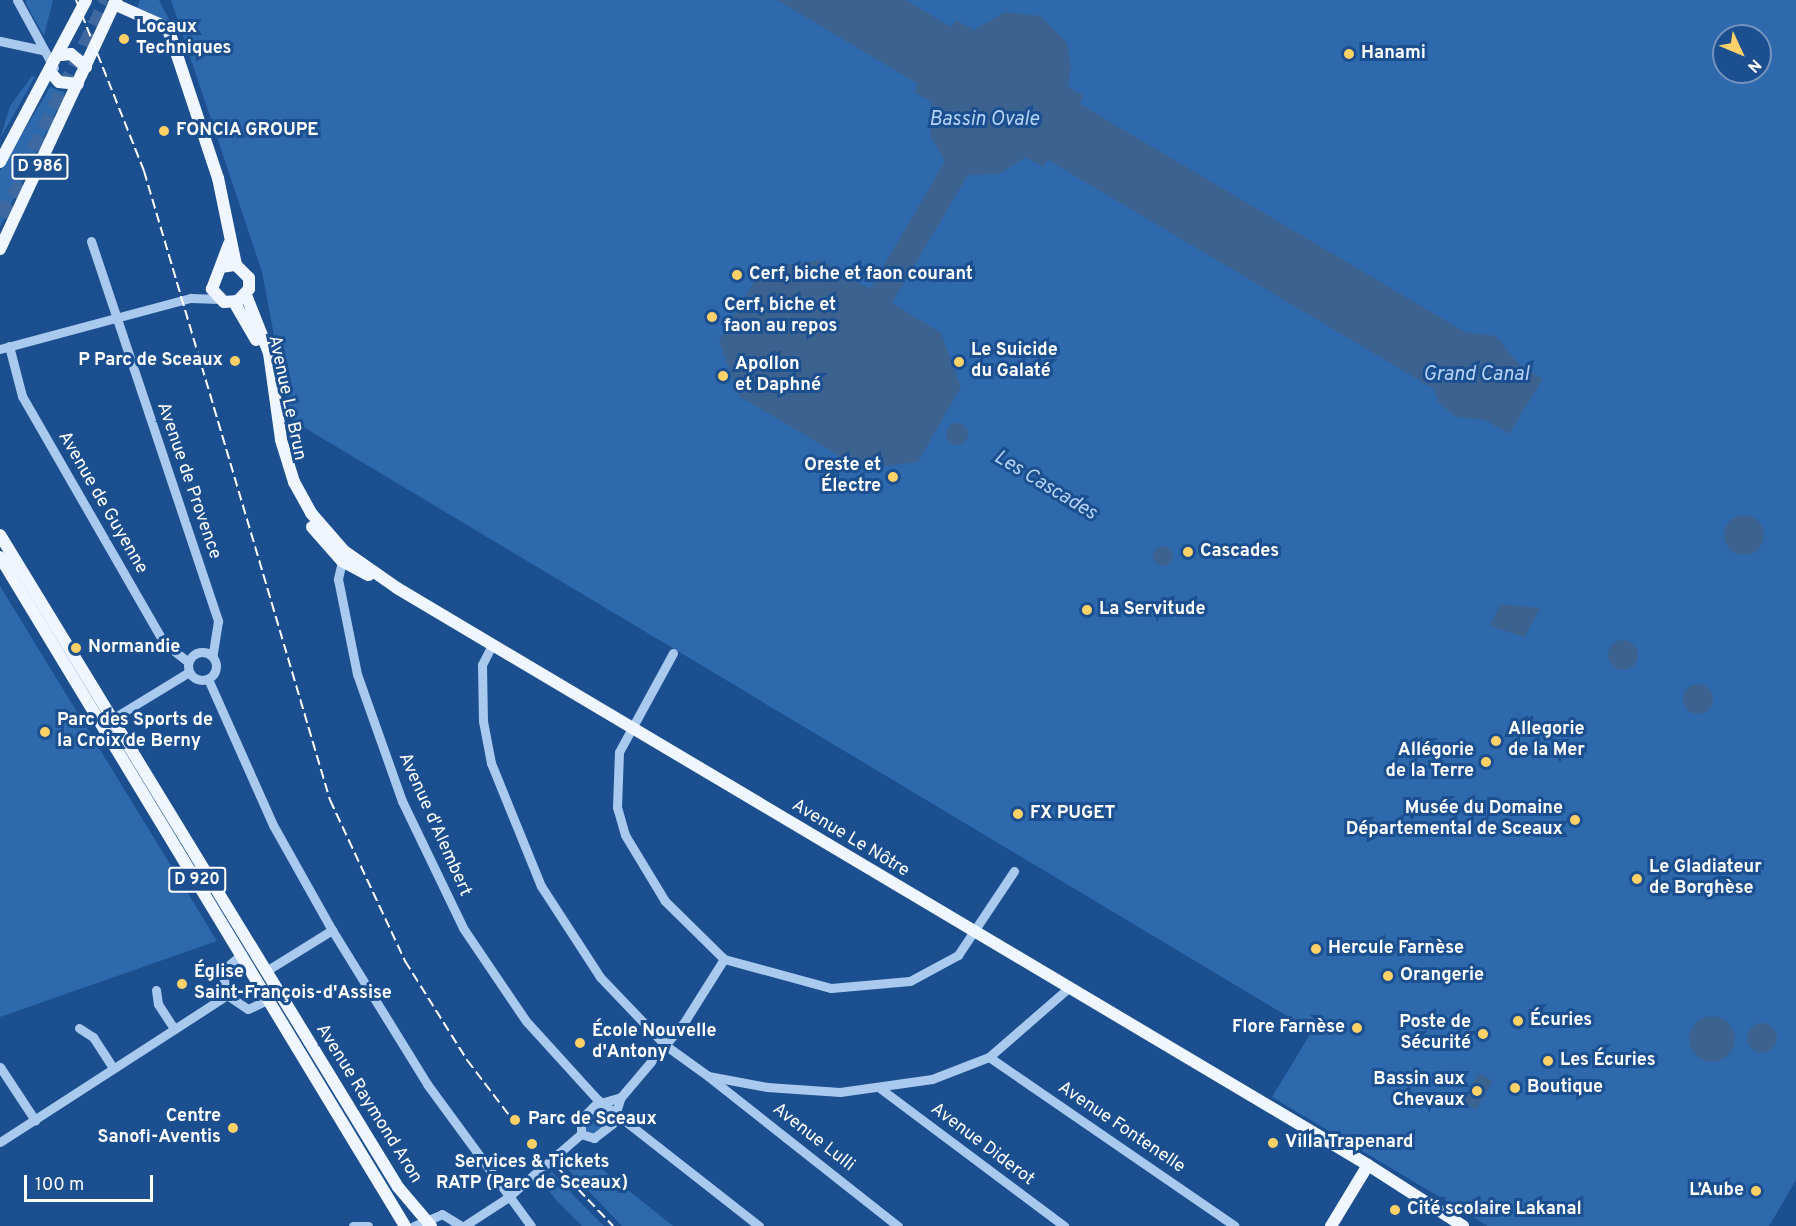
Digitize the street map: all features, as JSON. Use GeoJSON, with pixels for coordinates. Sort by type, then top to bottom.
{"type":"FeatureCollection","features":[{"type":"Feature","properties":{"kind":"main road","name":"D 986"},"geometry":{"type":"LineString","coordinates":[[0,162],[61,55],[86,0]]}},
{"type":"Feature","properties":{"kind":"main road","name":"D 986"},"geometry":{"type":"LineString","coordinates":[[0,249],[115,2]]}},
{"type":"Feature","properties":{"kind":"main road"},"geometry":{"type":"LineString","coordinates":[[115,2],[166,27],[171,37],[218,178],[229,244],[236,265],[249,278],[246,295],[234,302],[219,299],[212,283],[221,267],[229,244]]}},
{"type":"Feature","properties":{"kind":"main road"},"geometry":{"type":"LineString","coordinates":[[61,55],[70,54],[86,67]]}},
{"type":"Feature","properties":{"kind":"main road"},"geometry":{"type":"LineString","coordinates":[[52,71],[60,82],[78,84]]}},
{"type":"Feature","properties":{"kind":"main road"},"geometry":{"type":"LineString","coordinates":[[221,267],[236,265]]}},
{"type":"Feature","properties":{"kind":"main road","name":"Avenue Le Brun"},"geometry":{"type":"LineString","coordinates":[[246,295],[268,353],[281,440],[294,482],[311,513],[343,556]]}},
{"type":"Feature","properties":{"kind":"main road","name":"Avenue Le Brun"},"geometry":{"type":"LineString","coordinates":[[234,302],[262,358],[277,452],[288,484],[317,535],[343,556]]}},
{"type":"Feature","properties":{"kind":"main road","name":"Avenue Raymond Aron"},"geometry":{"type":"LineString","coordinates":[[0,535],[398,1187],[425,1224]]}},
{"type":"Feature","properties":{"kind":"main road","name":"Avenue Le Nôtre"},"geometry":{"type":"LineString","coordinates":[[343,556],[630,728],[976,929],[1066,990],[1463,1226]]}},
{"type":"Feature","properties":{"kind":"main road","name":"Avenue Raymond Aron"},"geometry":{"type":"LineString","coordinates":[[0,557],[405,1226]]}},
{"type":"Feature","properties":{"kind":"main road"},"geometry":{"type":"LineString","coordinates":[[1332,1226],[1366,1168]]}},
{"type":"Feature","properties":{"kind":"street"},"geometry":{"type":"LineString","coordinates":[[17,0],[52,71]]}},
{"type":"Feature","properties":{"kind":"street"},"geometry":{"type":"LineString","coordinates":[[0,41],[42,50]]}},
{"type":"Feature","properties":{"kind":"street","name":"Avenue de Provence"},"geometry":{"type":"LineString","coordinates":[[91,241],[218,621],[212,657],[216,669],[208,679]]}},
{"type":"Feature","properties":{"kind":"street"},"geometry":{"type":"LineString","coordinates":[[4,348],[191,298],[219,299]]}},
{"type":"Feature","properties":{"kind":"street","name":"Avenue de Guyenne"},"geometry":{"type":"LineString","coordinates":[[4,348],[34,416],[164,643],[189,667],[208,679]]}},
{"type":"Feature","properties":{"kind":"street","name":"Avenue d'Alembert"},"geometry":{"type":"LineString","coordinates":[[343,556],[338,579],[357,674],[431,868],[463,928],[526,1021],[603,1103],[759,1226]]}},
{"type":"Feature","properties":{"kind":"street","name":"Avenue Lulli"},"geometry":{"type":"LineString","coordinates":[[492,645],[482,665],[483,721],[500,792],[541,886],[600,977],[665,1045],[708,1076],[898,1226]]}},
{"type":"Feature","properties":{"kind":"street"},"geometry":{"type":"LineString","coordinates":[[112,719],[189,667],[201,652],[212,657]]}},
{"type":"Feature","properties":{"kind":"street"},"geometry":{"type":"LineString","coordinates":[[674,653],[630,728],[615,777],[625,835],[665,901],[724,959],[817,986],[878,988],[937,971],[976,929],[1014,871]]}},
{"type":"Feature","properties":{"kind":"street"},"geometry":{"type":"LineString","coordinates":[[208,679],[273,825],[332,930],[507,1198],[531,1226]]}},
{"type":"Feature","properties":{"kind":"street"},"geometry":{"type":"LineString","coordinates":[[266,971],[332,930]]}},
{"type":"Feature","properties":{"kind":"street"},"geometry":{"type":"LineString","coordinates":[[242,954],[222,971],[227,995],[248,1009],[269,999]]}},
{"type":"Feature","properties":{"kind":"street"},"geometry":{"type":"LineString","coordinates":[[425,1224],[442,1214],[463,1226],[507,1198],[581,1134],[598,1136],[617,1114],[621,1097],[665,1045],[724,959]]}},
{"type":"Feature","properties":{"kind":"street"},"geometry":{"type":"LineString","coordinates":[[156,990],[158,1004],[174,1029]]}},
{"type":"Feature","properties":{"kind":"street"},"geometry":{"type":"LineString","coordinates":[[708,1076],[767,1087],[881,1089],[932,1079],[989,1057],[1066,990]]}},
{"type":"Feature","properties":{"kind":"street"},"geometry":{"type":"LineString","coordinates":[[0,1142],[227,995]]}},
{"type":"Feature","properties":{"kind":"street"},"geometry":{"type":"LineString","coordinates":[[79,1028],[93,1037],[113,1068]]}},
{"type":"Feature","properties":{"kind":"street","name":"Avenue Fontenelle"},"geometry":{"type":"LineString","coordinates":[[989,1057],[1235,1226]]}},
{"type":"Feature","properties":{"kind":"street"},"geometry":{"type":"LineString","coordinates":[[0,1067],[35,1120]]}},
{"type":"Feature","properties":{"kind":"street","name":"Avenue Diderot"},"geometry":{"type":"LineString","coordinates":[[881,1089],[1064,1226]]}},
{"type":"Feature","properties":{"kind":"street"},"geometry":{"type":"LineString","coordinates":[[581,1134],[580,1119],[603,1103],[621,1097]]}},
{"type":"Feature","properties":{"kind":"street"},"geometry":{"type":"LineString","coordinates":[[353,1226],[368,1226]]}},
{"type":"Feature","properties":{"kind":"shaded area"},"geometry":{"type":"Polygon","coordinates":[[[26,0],[53,0],[44,36],[26,4],[26,0]]]}},
{"type":"Feature","properties":{"kind":"shaded area"},"geometry":{"type":"Polygon","coordinates":[[[140,0],[159,0],[172,25],[137,7],[140,0]]]}},
{"type":"Feature","properties":{"kind":"shaded area"},"geometry":{"type":"Polygon","coordinates":[[[171,0],[1796,0],[1796,1180],[1769,1226],[1488,1226],[1272,1097],[1312,1031],[290,419],[262,272],[171,0]]]}},
{"type":"Feature","properties":{"kind":"shaded area"},"geometry":{"type":"Polygon","coordinates":[[[32,76],[35,77],[0,139],[10,106],[32,76]]]}},
{"type":"Feature","properties":{"kind":"shaded area"},"geometry":{"type":"Polygon","coordinates":[[[50,87],[65,93],[0,227],[0,171],[50,87]]]}},
{"type":"Feature","properties":{"kind":"shaded area","name":"Parc des Sports de la Croix de Berny"},"geometry":{"type":"Polygon","coordinates":[[[0,586],[217,941],[0,1017],[0,586]]]}},
{"type":"Feature","properties":{"kind":"shaded area"},"geometry":{"type":"Polygon","coordinates":[[[602,1107],[611,1120],[595,1135],[583,1130],[583,1120],[602,1107]]]}},
{"type":"Feature","properties":{"kind":"shaded area"},"geometry":{"type":"Polygon","coordinates":[[[578,1150],[673,1226],[622,1226],[562,1163],[578,1150]]]}},
{"type":"Feature","properties":{"kind":"shaded area"},"geometry":{"type":"Polygon","coordinates":[[[552,1172],[604,1226],[582,1226],[556,1200],[541,1181],[552,1172]]]}},
{"type":"Feature","properties":{"kind":"water"},"geometry":{"type":"Polygon","coordinates":[[[777,0],[906,0],[951,27],[956,20],[974,30],[1005,12],[1041,16],[1067,43],[1071,66],[1068,86],[1084,96],[1080,104],[1465,332],[1496,336],[1519,365],[1543,379],[1509,434],[1485,420],[1456,417],[1439,403],[1434,389],[1048,160],[1043,167],[1026,157],[999,174],[968,175],[892,303],[941,333],[961,387],[918,462],[862,469],[739,396],[719,341],[762,268],[820,260],[870,289],[945,161],[930,136],[931,102],[914,92],[918,84],[777,0]]]}},
{"type":"Feature","properties":{"kind":"water"},"geometry":{"type":"Polygon","coordinates":[[[953,423],[961,423],[968,430],[968,438],[961,445],[953,445],[946,438],[946,430],[953,423]]]}},
{"type":"Feature","properties":{"kind":"water"},"geometry":{"type":"Polygon","coordinates":[[[1744,515],[1752,516],[1758,521],[1763,527],[1763,543],[1758,549],[1752,554],[1744,555],[1736,554],[1730,549],[1725,543],[1724,535],[1725,527],[1730,521],[1736,516],[1744,515]]]}},
{"type":"Feature","properties":{"kind":"water"},"geometry":{"type":"Polygon","coordinates":[[[1159,546],[1167,546],[1173,552],[1173,560],[1167,566],[1159,566],[1153,560],[1153,552],[1159,546]]]}},
{"type":"Feature","properties":{"kind":"water"},"geometry":{"type":"Polygon","coordinates":[[[1500,604],[1541,608],[1524,637],[1490,626],[1500,604]]]}},
{"type":"Feature","properties":{"kind":"water"},"geometry":{"type":"Polygon","coordinates":[[[1623,640],[1634,644],[1638,655],[1634,666],[1623,670],[1612,666],[1608,655],[1612,644],[1623,640]]]}},
{"type":"Feature","properties":{"kind":"water"},"geometry":{"type":"Polygon","coordinates":[[[1698,684],[1704,685],[1712,693],[1712,705],[1704,713],[1698,714],[1692,713],[1684,705],[1683,699],[1684,693],[1692,685],[1698,684]]]}},
{"type":"Feature","properties":{"kind":"water"},"geometry":{"type":"Polygon","coordinates":[[[1712,1016],[1721,1017],[1729,1022],[1734,1030],[1734,1048],[1729,1056],[1721,1061],[1712,1062],[1703,1061],[1695,1056],[1690,1048],[1689,1039],[1690,1030],[1695,1022],[1703,1017],[1712,1016]]]}},
{"type":"Feature","properties":{"kind":"water"},"geometry":{"type":"Polygon","coordinates":[[[1762,1023],[1773,1027],[1777,1038],[1773,1049],[1762,1053],[1751,1049],[1747,1038],[1751,1027],[1762,1023]]]}},
{"type":"Feature","properties":{"kind":"water","name":"Bassin aux Chevaux"},"geometry":{"type":"Polygon","coordinates":[[[1479,1073],[1493,1081],[1476,1110],[1462,1102],[1479,1073]]]}},
{"type":"Feature","properties":{"kind":"tunnel"},"geometry":{"type":"LineString","coordinates":[[24,170],[107,0]]}},
{"type":"Feature","properties":{"kind":"tunnel"},"geometry":{"type":"LineString","coordinates":[[0,215],[36,163]]}},
{"type":"Feature","properties":{"kind":"railway"},"geometry":{"type":"LineString","coordinates":[[76,0],[144,171],[330,800],[405,961],[467,1060],[518,1127]]}},
{"type":"Feature","properties":{"kind":"railway"},"geometry":{"type":"LineString","coordinates":[[558,1168],[613,1226]]}},
{"type":"Feature","properties":{"kind":"place","name":"Locaux Techniques"},"geometry":{"type":"Point","coordinates":[124,39]}},
{"type":"Feature","properties":{"kind":"place","name":"Hanami"},"geometry":{"type":"Point","coordinates":[1349,54]}},
{"type":"Feature","properties":{"kind":"place","name":"FONCIA GROUPE"},"geometry":{"type":"Point","coordinates":[164,131]}},
{"type":"Feature","properties":{"kind":"place","name":"Cerf, biche et faon courant"},"geometry":{"type":"Point","coordinates":[737,275]}},
{"type":"Feature","properties":{"kind":"place","name":"Cerf, biche et faon au repos"},"geometry":{"type":"Point","coordinates":[712,317]}},
{"type":"Feature","properties":{"kind":"place","name":"P Parc de Sceaux"},"geometry":{"type":"Point","coordinates":[235,361]}},
{"type":"Feature","properties":{"kind":"place","name":"Le Suicide du Galaté"},"geometry":{"type":"Point","coordinates":[959,362]}},
{"type":"Feature","properties":{"kind":"place","name":"Apollon et Daphné"},"geometry":{"type":"Point","coordinates":[723,376]}},
{"type":"Feature","properties":{"kind":"place","name":"Oreste et Électre"},"geometry":{"type":"Point","coordinates":[893,477]}},
{"type":"Feature","properties":{"kind":"place","name":"Cascades"},"geometry":{"type":"Point","coordinates":[1188,552]}},
{"type":"Feature","properties":{"kind":"place","name":"La Servitude"},"geometry":{"type":"Point","coordinates":[1087,610]}},
{"type":"Feature","properties":{"kind":"place","name":"Normandie"},"geometry":{"type":"Point","coordinates":[76,648]}},
{"type":"Feature","properties":{"kind":"place","name":"Parc des Sports de la Croix de Berny"},"geometry":{"type":"Point","coordinates":[45,732]}},
{"type":"Feature","properties":{"kind":"place","name":"Allegorie de la Mer"},"geometry":{"type":"Point","coordinates":[1496,741]}},
{"type":"Feature","properties":{"kind":"place","name":"Allégorie de la Terre"},"geometry":{"type":"Point","coordinates":[1486,762]}},
{"type":"Feature","properties":{"kind":"place","name":"FX PUGET"},"geometry":{"type":"Point","coordinates":[1018,814]}},
{"type":"Feature","properties":{"kind":"place","name":"Musée du Domaine Départemental de Sceaux"},"geometry":{"type":"Point","coordinates":[1575,820]}},
{"type":"Feature","properties":{"kind":"place","name":"Le Gladiateur de Borghèse"},"geometry":{"type":"Point","coordinates":[1637,879]}},
{"type":"Feature","properties":{"kind":"place","name":"Hercule Farnèse"},"geometry":{"type":"Point","coordinates":[1316,949]}},
{"type":"Feature","properties":{"kind":"place","name":"Orangerie"},"geometry":{"type":"Point","coordinates":[1388,976]}},
{"type":"Feature","properties":{"kind":"place","name":"Église Saint-François-d'Assise"},"geometry":{"type":"Point","coordinates":[182,984]}},
{"type":"Feature","properties":{"kind":"place","name":"Écuries"},"geometry":{"type":"Point","coordinates":[1518,1021]}},
{"type":"Feature","properties":{"kind":"place","name":"Flore Farnèse"},"geometry":{"type":"Point","coordinates":[1357,1028]}},
{"type":"Feature","properties":{"kind":"place","name":"Poste de Sécurité"},"geometry":{"type":"Point","coordinates":[1483,1034]}},
{"type":"Feature","properties":{"kind":"place","name":"École Nouvelle d'Antony"},"geometry":{"type":"Point","coordinates":[580,1043]}},
{"type":"Feature","properties":{"kind":"place","name":"Les Écuries"},"geometry":{"type":"Point","coordinates":[1548,1061]}},
{"type":"Feature","properties":{"kind":"place","name":"Boutique"},"geometry":{"type":"Point","coordinates":[1515,1088]}},
{"type":"Feature","properties":{"kind":"place","name":"Bassin aux Chevaux"},"geometry":{"type":"Point","coordinates":[1477,1091]}},
{"type":"Feature","properties":{"kind":"place","name":"Parc de Sceaux"},"geometry":{"type":"Point","coordinates":[515,1120]}},
{"type":"Feature","properties":{"kind":"place","name":"Centre Sanofi-Aventis"},"geometry":{"type":"Point","coordinates":[233,1128]}},
{"type":"Feature","properties":{"kind":"place","name":"Villa Trapenard"},"geometry":{"type":"Point","coordinates":[1273,1143]}},
{"type":"Feature","properties":{"kind":"place","name":"Services & Tickets RATP (Parc de Sceaux)"},"geometry":{"type":"Point","coordinates":[532,1144]}},
{"type":"Feature","properties":{"kind":"place","name":"L’Aube"},"geometry":{"type":"Point","coordinates":[1756,1191]}},
{"type":"Feature","properties":{"kind":"place","name":"Cité scolaire Lakanal"},"geometry":{"type":"Point","coordinates":[1395,1210]}},
{"type":"Feature","properties":{"kind":"water label","name":"Bassin Ovale"},"geometry":{"type":"Point","coordinates":[984,120]}},
{"type":"Feature","properties":{"kind":"water label","name":"Grand Canal"},"geometry":{"type":"Point","coordinates":[1476,375]}},
{"type":"Feature","properties":{"kind":"water label","name":"Les Cascades"},"geometry":{"type":"Point","coordinates":[1045,486]}}]}
